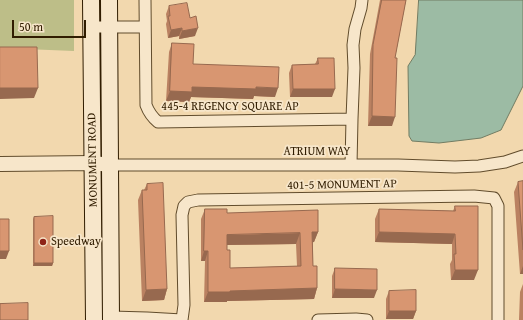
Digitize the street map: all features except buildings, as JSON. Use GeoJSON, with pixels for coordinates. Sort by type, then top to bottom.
{"type":"FeatureCollection","features":[{"type":"Feature","properties":{"kind":"main road","name":"MONUMENT ROAD"},"geometry":{"type":"LineString","coordinates":[[91,0],[94,320]]}},
{"type":"Feature","properties":{"kind":"main road","name":"MONUMENT ROAD"},"geometry":{"type":"LineString","coordinates":[[109,0],[112,319]]}},
{"type":"Feature","properties":{"kind":"street"},"geometry":{"type":"LineString","coordinates":[[91,27],[145,27],[145,0]]}},
{"type":"Feature","properties":{"kind":"street"},"geometry":{"type":"LineString","coordinates":[[352,166],[353,45],[355,29],[362,8],[362,0]]}},
{"type":"Feature","properties":{"kind":"street","name":"445-4 REGENCY SQUARE AP"},"geometry":{"type":"LineString","coordinates":[[145,27],[146,105],[149,113],[158,122],[352,119]]}},
{"type":"Feature","properties":{"kind":"street","name":"ATRIUM WAY"},"geometry":{"type":"LineString","coordinates":[[110,165],[398,165],[455,167],[479,166],[505,162],[523,156]]}},
{"type":"Feature","properties":{"kind":"street"},"geometry":{"type":"LineString","coordinates":[[0,164],[92,163],[110,165]]}},
{"type":"Feature","properties":{"kind":"street","name":"401-5 MONUMENT AP"},"geometry":{"type":"LineString","coordinates":[[182,320],[184,306],[182,215],[184,206],[188,202],[198,200],[474,196],[494,198],[498,206],[498,320]]}},
{"type":"Feature","properties":{"kind":"street"},"geometry":{"type":"LineString","coordinates":[[112,319],[147,318],[182,320]]}},
{"type":"Feature","properties":{"kind":"street"},"geometry":{"type":"LineString","coordinates":[[318,320],[356,318],[367,320]]}},
{"type":"Feature","properties":{"kind":"green space"},"geometry":{"type":"Polygon","coordinates":[[[0,0],[74,0],[74,51],[0,48],[0,0]]]}},
{"type":"Feature","properties":{"kind":"shaded area"},"geometry":{"type":"Polygon","coordinates":[[[419,0],[523,0],[523,86],[501,130],[481,138],[439,143],[412,141],[409,136],[408,66],[415,55],[419,0]]]}},
{"type":"Feature","properties":{"kind":"place","name":"Speedway"},"geometry":{"type":"Point","coordinates":[43,242]}}]}
